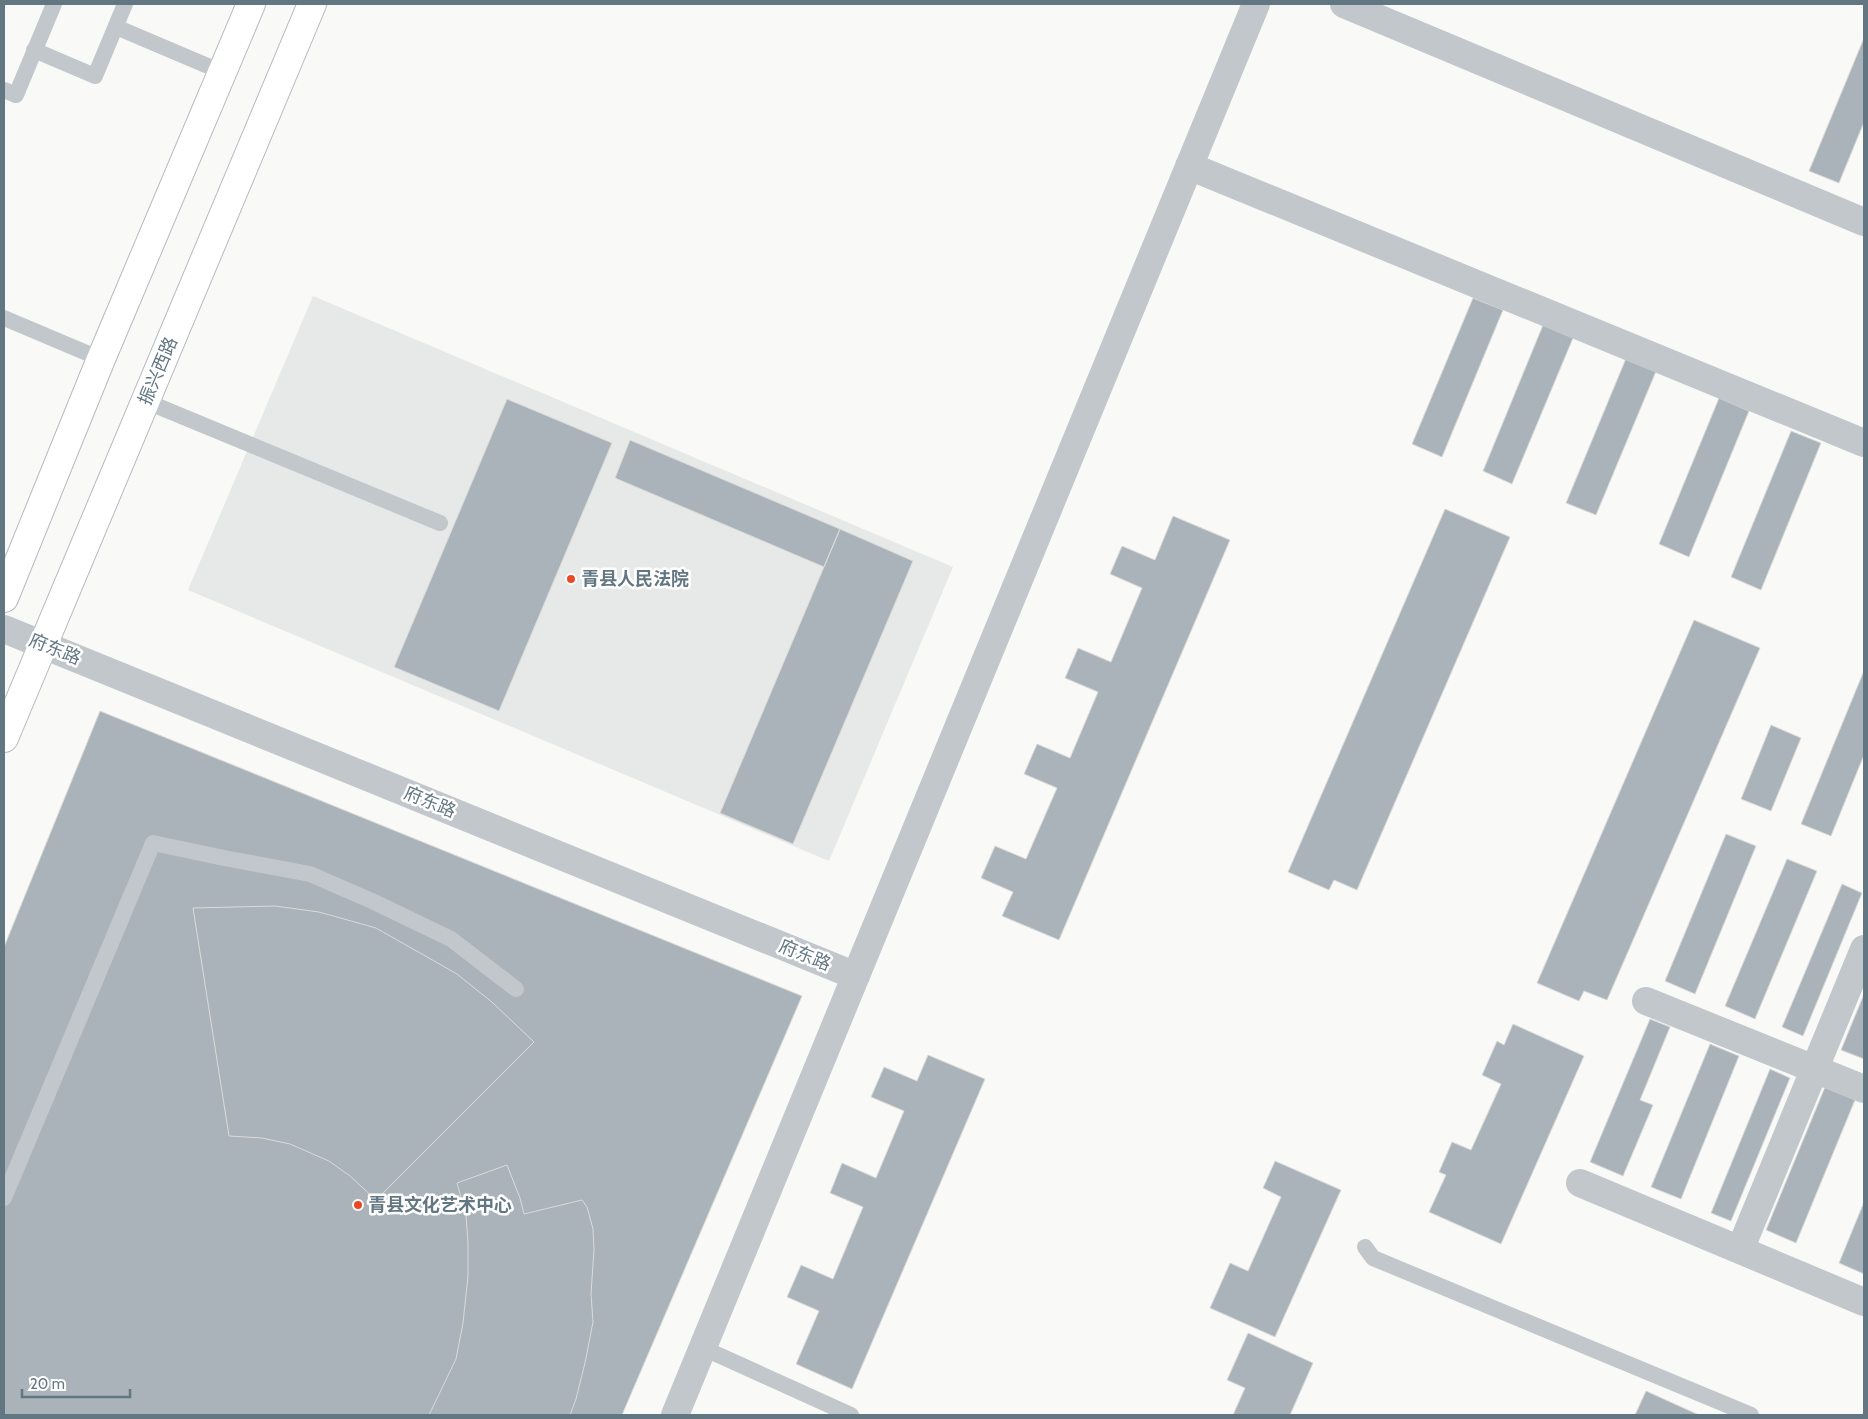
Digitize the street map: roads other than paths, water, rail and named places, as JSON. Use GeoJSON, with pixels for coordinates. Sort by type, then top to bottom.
{"type":"FeatureCollection","features":[{"type":"Feature","properties":{"kind":"street"},"geometry":{"type":"LineString","coordinates":[[4,598],[101,359],[251,4]]}},
{"type":"Feature","properties":{"kind":"street","name":"振兴西路"},"geometry":{"type":"LineString","coordinates":[[4,738],[312,4]]}},
{"type":"Feature","properties":{"kind":"street"},"geometry":{"type":"LineString","coordinates":[[675,1415],[1256,4]]}},
{"type":"Feature","properties":{"kind":"street"},"geometry":{"type":"LineString","coordinates":[[1344,4],[1864,222]]}},
{"type":"Feature","properties":{"kind":"street"},"geometry":{"type":"LineString","coordinates":[[1189,166],[1864,443]]}},
{"type":"Feature","properties":{"kind":"street","name":"府东路"},"geometry":{"type":"LineString","coordinates":[[4,629],[856,976]]}},
{"type":"Feature","properties":{"kind":"street"},"geometry":{"type":"LineString","coordinates":[[1740,1250],[1864,949]]}},
{"type":"Feature","properties":{"kind":"street"},"geometry":{"type":"LineString","coordinates":[[1646,1001],[1864,1089]]}},
{"type":"Feature","properties":{"kind":"street"},"geometry":{"type":"LineString","coordinates":[[1580,1183],[1864,1302]]}},
{"type":"Feature","properties":{"kind":"lane"},"geometry":{"type":"LineString","coordinates":[[4,90],[16,95],[54,4]]}},
{"type":"Feature","properties":{"kind":"lane"},"geometry":{"type":"LineString","coordinates":[[34,50],[95,76],[125,4]]}},
{"type":"Feature","properties":{"kind":"lane"},"geometry":{"type":"LineString","coordinates":[[116,27],[222,72]]}},
{"type":"Feature","properties":{"kind":"lane"},"geometry":{"type":"LineString","coordinates":[[4,318],[101,359]]}},
{"type":"Feature","properties":{"kind":"lane"},"geometry":{"type":"LineString","coordinates":[[145,401],[440,522]]}},
{"type":"Feature","properties":{"kind":"lane"},"geometry":{"type":"LineString","coordinates":[[4,1197],[153,843],[310,874],[451,939],[516,989]]}},
{"type":"Feature","properties":{"kind":"lane"},"geometry":{"type":"LineString","coordinates":[[1365,1247],[1373,1258],[1751,1415]]}},
{"type":"Feature","properties":{"kind":"lane"},"geometry":{"type":"LineString","coordinates":[[703,1348],[851,1415]]}},
{"type":"Feature","properties":{"kind":"place","name":"青县人民法院"},"geometry":{"type":"Point","coordinates":[571,579]}},
{"type":"Feature","properties":{"kind":"place","name":"青县文化艺术中心"},"geometry":{"type":"Point","coordinates":[358,1205]}}]}
